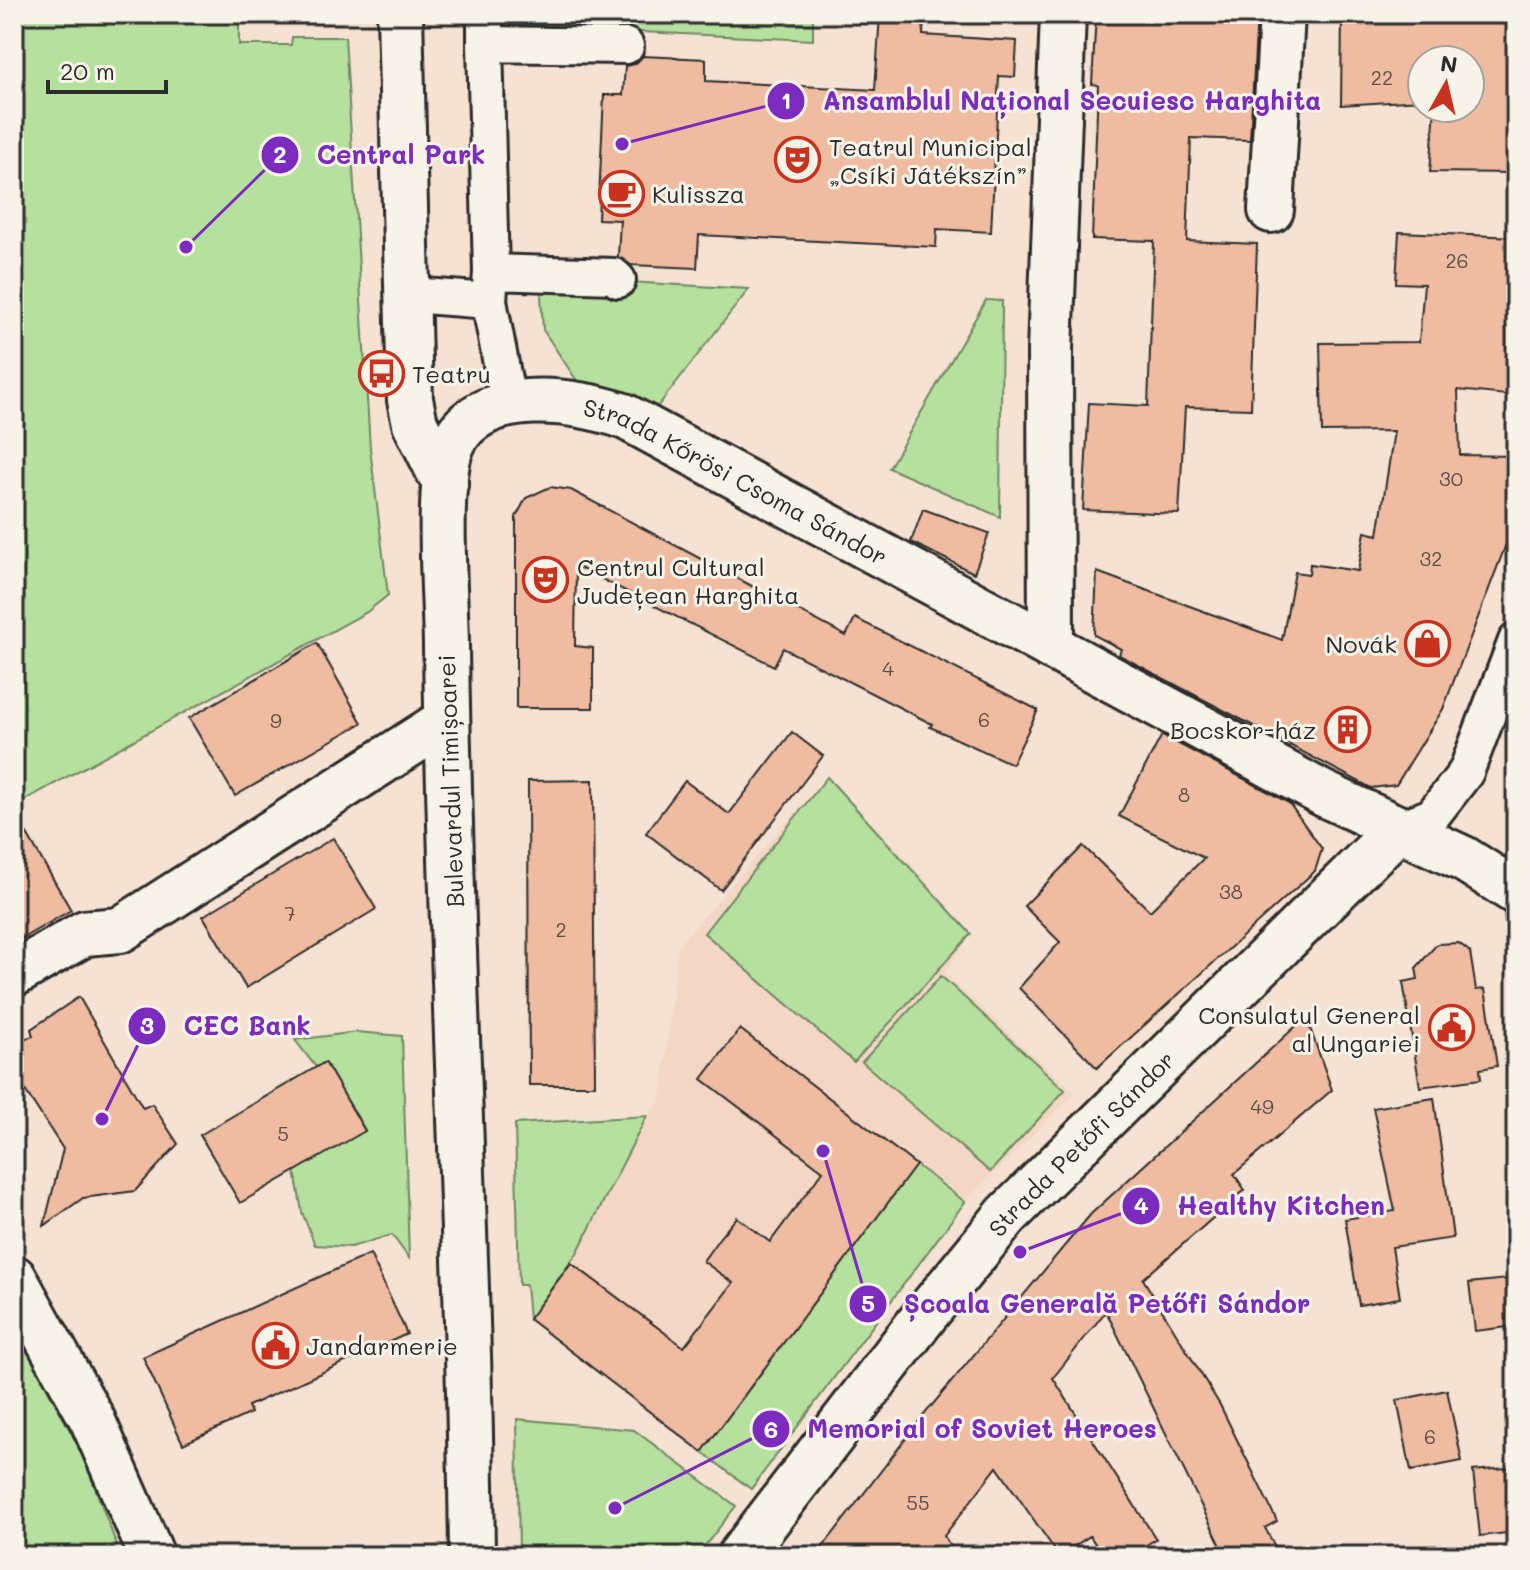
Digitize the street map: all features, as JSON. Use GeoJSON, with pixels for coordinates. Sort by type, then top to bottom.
{"type":"FeatureCollection","features":[{"type":"Feature","properties":{"kind":"street","name":"Bulevardul Timișoarei"},"geometry":{"type":"LineString","coordinates":[[400,14],[410,400],[415,423],[445,484],[447,720],[469,1328],[472,1556]]}},
{"type":"Feature","properties":{"kind":"street"},"geometry":{"type":"LineString","coordinates":[[1051,647],[1050,351],[1063,14]]}},
{"type":"Feature","properties":{"kind":"street"},"geometry":{"type":"LineString","coordinates":[[1271,210],[1282,14]]}},
{"type":"Feature","properties":{"kind":"street"},"geometry":{"type":"LineString","coordinates":[[506,390],[490,287],[485,29],[626,46]]}},
{"type":"Feature","properties":{"kind":"street"},"geometry":{"type":"LineString","coordinates":[[424,296],[614,276],[618,280]]}},
{"type":"Feature","properties":{"kind":"street","name":"Strada Kőrösi Csoma Sándor"},"geometry":{"type":"LineString","coordinates":[[445,484],[448,452],[465,425],[478,415],[509,405],[530,403],[601,408],[636,422],[1324,794],[1464,859],[1516,892]]}},
{"type":"Feature","properties":{"kind":"street","name":"Strada Petőfi Sándor"},"geometry":{"type":"LineString","coordinates":[[740,1556],[916,1326],[1007,1215],[1398,829],[1432,816],[1466,772],[1516,641]]}},
{"type":"Feature","properties":{"kind":"street"},"geometry":{"type":"LineString","coordinates":[[14,974],[85,933],[120,930],[447,720]]}},
{"type":"Feature","properties":{"kind":"street"},"geometry":{"type":"LineString","coordinates":[[14,1278],[92,1419],[152,1556]]}},
{"type":"Feature","properties":{"kind":"shaded area"},"geometry":{"type":"Polygon","coordinates":[[[827,777],[909,861],[971,934],[945,974],[1075,1093],[965,1202],[751,1489],[529,1319],[577,1253],[647,1116],[661,1100],[678,946],[827,777]]]}},
{"type":"Feature","properties":{"kind":"green space"},"geometry":{"type":"Polygon","coordinates":[[[14,14],[239,14],[239,45],[291,45],[292,37],[345,37],[370,448],[388,595],[367,612],[14,806],[14,14]]]}},
{"type":"Feature","properties":{"kind":"green space"},"geometry":{"type":"Polygon","coordinates":[[[535,14],[813,14],[813,40],[535,27],[535,14]]]}},
{"type":"Feature","properties":{"kind":"green space"},"geometry":{"type":"Polygon","coordinates":[[[540,277],[749,289],[658,406],[585,393],[543,330],[540,277]]]}},
{"type":"Feature","properties":{"kind":"green space"},"geometry":{"type":"Polygon","coordinates":[[[986,300],[1002,301],[1000,517],[889,468],[986,300]]]}},
{"type":"Feature","properties":{"kind":"green space"},"geometry":{"type":"Polygon","coordinates":[[[827,777],[971,934],[854,1062],[704,933],[827,777]]]}},
{"type":"Feature","properties":{"kind":"green space"},"geometry":{"type":"Polygon","coordinates":[[[1503,906],[1516,913],[1516,1019],[1503,906]]]}},
{"type":"Feature","properties":{"kind":"green space"},"geometry":{"type":"Polygon","coordinates":[[[941,976],[1065,1090],[990,1172],[862,1062],[941,976]]]}},
{"type":"Feature","properties":{"kind":"green space"},"geometry":{"type":"Polygon","coordinates":[[[357,1032],[402,1036],[409,1258],[392,1235],[351,1247],[315,1245],[302,1212],[295,1171],[365,1130],[325,1063],[316,1067],[295,1040],[357,1032]]]}},
{"type":"Feature","properties":{"kind":"green space"},"geometry":{"type":"Polygon","coordinates":[[[647,1116],[577,1253],[529,1319],[526,1285],[519,1285],[515,1124],[647,1116]]]}},
{"type":"Feature","properties":{"kind":"green space"},"geometry":{"type":"Polygon","coordinates":[[[916,1165],[965,1202],[751,1489],[702,1452],[916,1165]]]}},
{"type":"Feature","properties":{"kind":"green space"},"geometry":{"type":"Polygon","coordinates":[[[14,1327],[81,1451],[117,1546],[90,1556],[14,1556],[14,1327]]]}},
{"type":"Feature","properties":{"kind":"green space"},"geometry":{"type":"Polygon","coordinates":[[[517,1419],[634,1430],[736,1506],[697,1556],[519,1556],[517,1419]]]}},
{"type":"Feature","properties":{"kind":"building","name":"Teatrul Municipal „Csíki Játékszín”"},"geometry":{"type":"Polygon","coordinates":[[[880,14],[924,14],[923,35],[1017,41],[1015,77],[999,76],[991,232],[937,229],[936,247],[699,235],[697,268],[631,265],[618,257],[620,220],[598,219],[604,95],[623,95],[625,66],[635,64],[643,56],[706,59],[706,81],[875,90],[880,14]]]}},
{"type":"Feature","properties":{"kind":"building"},"geometry":{"type":"Polygon","coordinates":[[[1096,14],[1257,14],[1250,140],[1191,138],[1187,241],[1257,244],[1251,409],[1185,407],[1179,514],[1083,510],[1089,403],[1148,406],[1154,241],[1092,239],[1098,85],[1092,84],[1096,14]]]}},
{"type":"Feature","properties":{"kind":"building"},"geometry":{"type":"Polygon","coordinates":[[[1342,14],[1516,14],[1516,173],[1430,172],[1434,124],[1486,124],[1486,44],[1406,44],[1406,101],[1341,105],[1342,14]]]}},
{"type":"Feature","properties":{"kind":"building"},"geometry":{"type":"Polygon","coordinates":[[[1399,232],[1516,237],[1516,396],[1458,390],[1460,455],[1516,456],[1516,518],[1443,709],[1396,785],[1371,788],[1119,655],[1121,649],[1094,635],[1097,572],[1282,640],[1295,572],[1309,574],[1310,564],[1358,571],[1365,532],[1378,535],[1394,431],[1322,432],[1320,343],[1419,342],[1424,284],[1396,283],[1399,232]]]}},
{"type":"Feature","properties":{"kind":"building"},"geometry":{"type":"Polygon","coordinates":[[[550,487],[571,490],[846,636],[855,618],[1038,710],[1012,764],[930,727],[932,724],[783,648],[774,666],[576,566],[575,646],[593,648],[593,708],[516,708],[516,517],[526,498],[550,487]]]}},
{"type":"Feature","properties":{"kind":"building"},"geometry":{"type":"Polygon","coordinates":[[[923,509],[989,533],[974,573],[911,542],[923,509]]]}},
{"type":"Feature","properties":{"kind":"building"},"geometry":{"type":"Polygon","coordinates":[[[317,643],[362,723],[235,796],[189,718],[317,643]]]}},
{"type":"Feature","properties":{"kind":"building"},"geometry":{"type":"Polygon","coordinates":[[[792,732],[823,756],[721,890],[646,833],[685,781],[729,814],[792,732]]]}},
{"type":"Feature","properties":{"kind":"building"},"geometry":{"type":"Polygon","coordinates":[[[1162,735],[1289,803],[1322,849],[1315,871],[1097,1068],[1019,988],[1060,942],[1024,906],[1083,846],[1150,911],[1204,858],[1119,816],[1162,735]]]}},
{"type":"Feature","properties":{"kind":"building"},"geometry":{"type":"Polygon","coordinates":[[[593,780],[595,1085],[529,1085],[528,781],[593,780]]]}},
{"type":"Feature","properties":{"kind":"building"},"geometry":{"type":"Polygon","coordinates":[[[14,812],[71,910],[14,943],[14,812]]]}},
{"type":"Feature","properties":{"kind":"building"},"geometry":{"type":"Polygon","coordinates":[[[333,838],[376,909],[246,988],[203,916],[333,838]]]}},
{"type":"Feature","properties":{"kind":"building","name":"Consulatul General al Ungariei"},"geometry":{"type":"Polygon","coordinates":[[[1459,943],[1470,952],[1476,990],[1485,989],[1497,1066],[1480,1069],[1481,1079],[1420,1087],[1403,982],[1418,979],[1416,968],[1437,944],[1459,943]]]}},
{"type":"Feature","properties":{"kind":"building"},"geometry":{"type":"Polygon","coordinates":[[[79,997],[143,1108],[152,1104],[178,1144],[135,1191],[83,1198],[44,1226],[63,1149],[14,1073],[14,1042],[33,1036],[31,1029],[79,997]]]}},
{"type":"Feature","properties":{"kind":"building"},"geometry":{"type":"Polygon","coordinates":[[[1306,1017],[1332,1090],[1234,1174],[1245,1190],[1143,1279],[1220,1405],[1277,1521],[1265,1528],[1280,1556],[1226,1556],[1106,1311],[1053,1378],[1156,1539],[1128,1556],[1103,1556],[1090,1536],[1059,1556],[997,1467],[944,1536],[957,1556],[816,1556],[923,1416],[1091,1214],[1306,1017]]]}},
{"type":"Feature","properties":{"kind":"building"},"geometry":{"type":"Polygon","coordinates":[[[740,1029],[916,1165],[702,1452],[529,1319],[571,1263],[684,1347],[733,1283],[703,1261],[720,1237],[737,1217],[770,1242],[823,1171],[702,1079],[740,1029]]]}},
{"type":"Feature","properties":{"kind":"building"},"geometry":{"type":"Polygon","coordinates":[[[325,1062],[365,1131],[240,1203],[200,1135],[325,1062]]]}},
{"type":"Feature","properties":{"kind":"building"},"geometry":{"type":"Polygon","coordinates":[[[1434,1098],[1453,1238],[1392,1247],[1400,1298],[1359,1305],[1345,1219],[1395,1211],[1373,1108],[1434,1098]]]}},
{"type":"Feature","properties":{"kind":"building","name":"Jandarmerie"},"geometry":{"type":"Polygon","coordinates":[[[370,1254],[407,1334],[248,1406],[251,1413],[183,1444],[143,1357],[370,1254]]]}},
{"type":"Feature","properties":{"kind":"building"},"geometry":{"type":"Polygon","coordinates":[[[1516,1278],[1516,1326],[1475,1331],[1469,1283],[1516,1278]]]}},
{"type":"Feature","properties":{"kind":"building"},"geometry":{"type":"Polygon","coordinates":[[[1447,1390],[1462,1461],[1411,1471],[1397,1400],[1447,1390]]]}},
{"type":"Feature","properties":{"kind":"building"},"geometry":{"type":"Polygon","coordinates":[[[1516,1467],[1516,1532],[1480,1536],[1473,1471],[1516,1467]]]}},
{"type":"Feature","properties":{"kind":"place","name":"Ansamblul Național Secuiesc Harghita"},"geometry":{"type":"Point","coordinates":[622,144]}},
{"type":"Feature","properties":{"kind":"place","name":"Teatrul Municipal „Csíki Játékszín”"},"geometry":{"type":"Point","coordinates":[798,160]}},
{"type":"Feature","properties":{"kind":"place","name":"Kulissza"},"geometry":{"type":"Point","coordinates":[621,193]}},
{"type":"Feature","properties":{"kind":"place","name":"Central Park"},"geometry":{"type":"Point","coordinates":[186,247]}},
{"type":"Feature","properties":{"kind":"place","name":"Teatru"},"geometry":{"type":"Point","coordinates":[381,373]}},
{"type":"Feature","properties":{"kind":"place","name":"Centrul Cultural Județean Harghita"},"geometry":{"type":"Point","coordinates":[546,580]}},
{"type":"Feature","properties":{"kind":"place","name":"Novák"},"geometry":{"type":"Point","coordinates":[1428,643]}},
{"type":"Feature","properties":{"kind":"place","name":"Bocskor-ház"},"geometry":{"type":"Point","coordinates":[1347,729]}},
{"type":"Feature","properties":{"kind":"place","name":"Consulatul General al Ungariei"},"geometry":{"type":"Point","coordinates":[1451,1028]}},
{"type":"Feature","properties":{"kind":"place","name":"CEC Bank"},"geometry":{"type":"Point","coordinates":[102,1119]}},
{"type":"Feature","properties":{"kind":"place","name":"Școala Generală Petőfi Sándor"},"geometry":{"type":"Point","coordinates":[823,1151]}},
{"type":"Feature","properties":{"kind":"place","name":"Healthy Kitchen"},"geometry":{"type":"Point","coordinates":[1020,1252]}},
{"type":"Feature","properties":{"kind":"place","name":"Jandarmerie"},"geometry":{"type":"Point","coordinates":[275,1345]}},
{"type":"Feature","properties":{"kind":"place","name":"Memorial of Soviet Heroes"},"geometry":{"type":"Point","coordinates":[615,1508]}}]}
